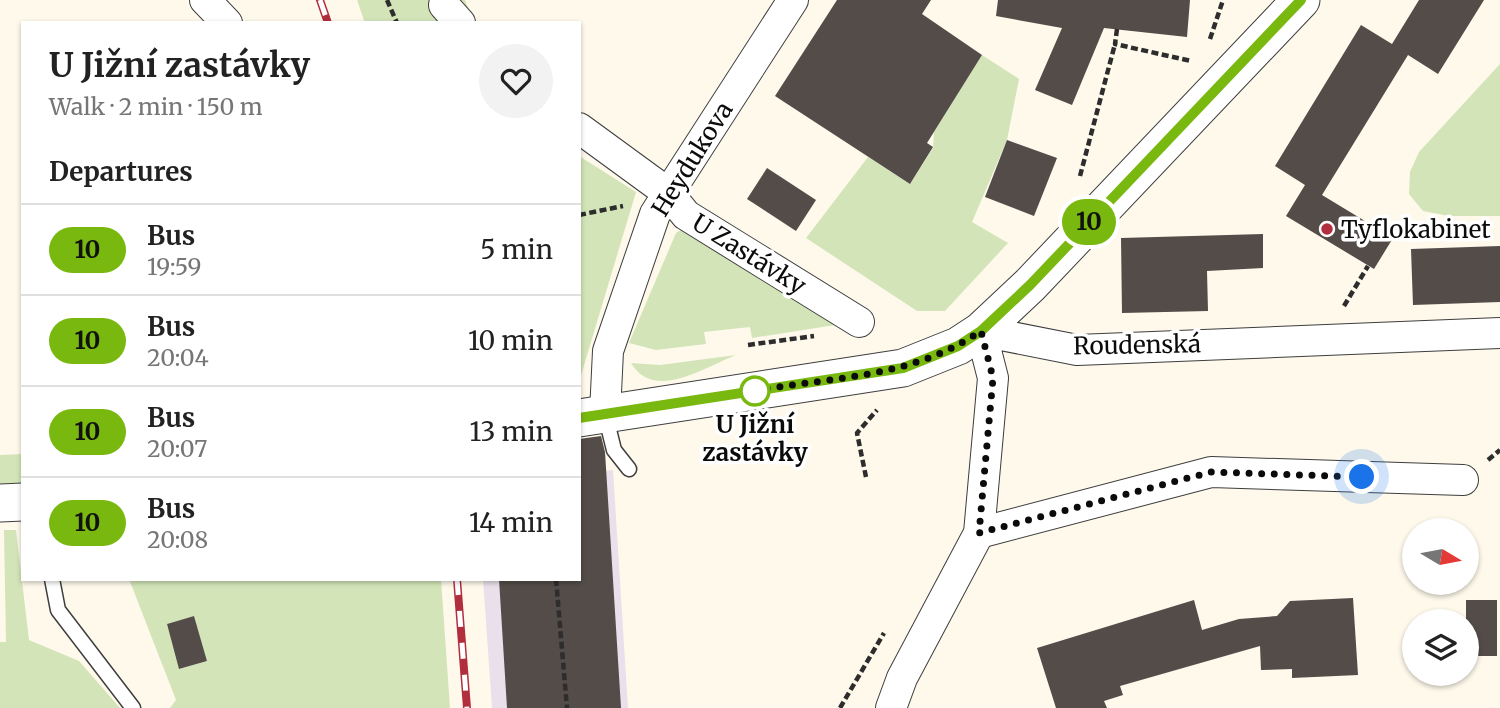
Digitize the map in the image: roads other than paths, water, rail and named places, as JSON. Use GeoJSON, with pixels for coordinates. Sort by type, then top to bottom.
{"type":"FeatureCollection","features":[{"type":"Feature","properties":{"kind":"street"},"geometry":{"type":"LineString","coordinates":[[205,0],[225,21]]}},
{"type":"Feature","properties":{"kind":"street","name":"Heydukova"},"geometry":{"type":"LineString","coordinates":[[592,416],[607,351],[655,214],[793,0]]}},
{"type":"Feature","properties":{"kind":"street"},"geometry":{"type":"LineString","coordinates":[[592,416],[903,368],[934,358],[981,331],[1030,285],[1301,0]]}},
{"type":"Feature","properties":{"kind":"street","name":"U Zastávky"},"geometry":{"type":"LineString","coordinates":[[581,129],[668,193],[686,215],[859,322]]}},
{"type":"Feature","properties":{"kind":"street"},"geometry":{"type":"LineString","coordinates":[[891,708],[902,678],[979,533],[993,378],[981,331]]}},
{"type":"Feature","properties":{"kind":"street","name":"Roudenská"},"geometry":{"type":"LineString","coordinates":[[981,331],[1077,350],[1500,333]]}},
{"type":"Feature","properties":{"kind":"street"},"geometry":{"type":"LineString","coordinates":[[979,533],[1211,472],[1463,481]]}},
{"type":"Feature","properties":{"kind":"street"},"geometry":{"type":"LineString","coordinates":[[0,503],[21,502]]}},
{"type":"Feature","properties":{"kind":"lane"},"geometry":{"type":"LineString","coordinates":[[592,416],[629,469]]}},
{"type":"Feature","properties":{"kind":"lane"},"geometry":{"type":"LineString","coordinates":[[52,581],[58,610],[133,708]]}},
{"type":"Feature","properties":{"kind":"railway"},"geometry":{"type":"LineString","coordinates":[[320,0],[327,21]]}},
{"type":"Feature","properties":{"kind":"railway"},"geometry":{"type":"LineString","coordinates":[[457,581],[467,708]]}},
{"type":"Feature","properties":{"kind":"place","name":"Tyflokabinet"},"geometry":{"type":"Point","coordinates":[1327,229]}},
{"type":"Feature","properties":{"kind":"place","name":"U Jižní zastávky"},"geometry":{"type":"Point","coordinates":[755,391]}}]}
